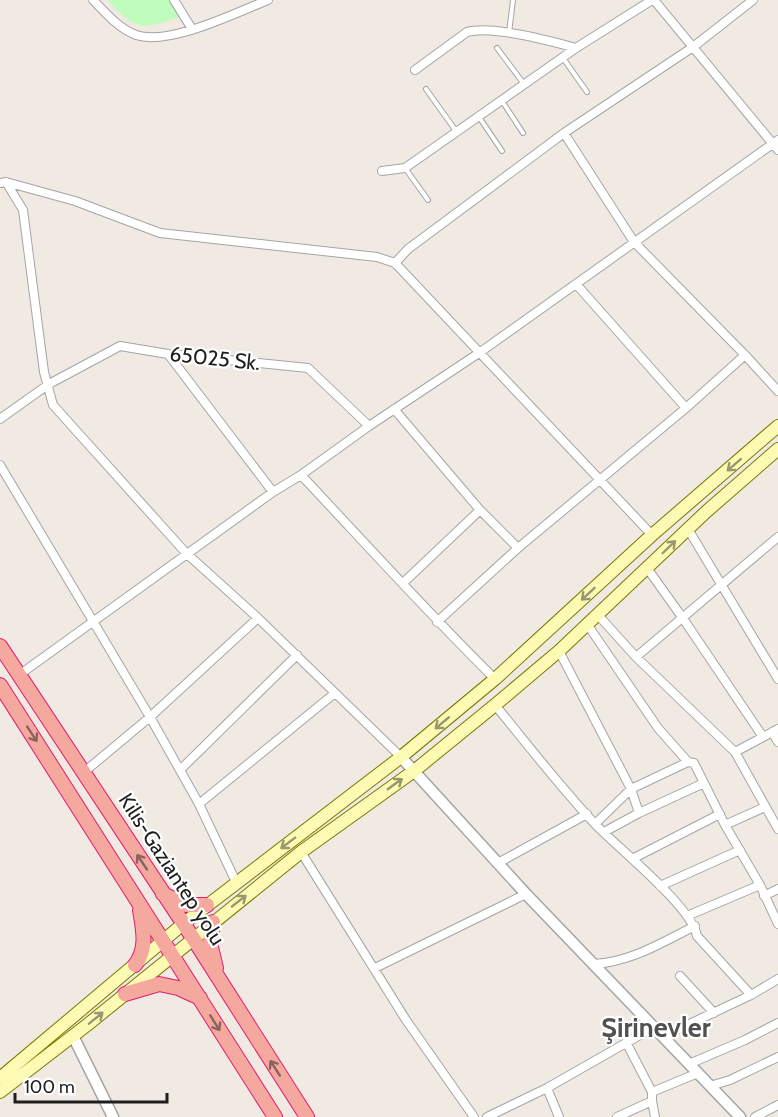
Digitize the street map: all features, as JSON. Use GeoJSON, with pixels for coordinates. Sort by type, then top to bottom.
{"type":"FeatureCollection","features":[{"type":"Feature","properties":{"kind":"highway","name":"Kilis-Gaziantep yolu"},"geometry":{"type":"LineString","coordinates":[[0,646],[193,938],[307,1117]]}},
{"type":"Feature","properties":{"kind":"highway"},"geometry":{"type":"LineString","coordinates":[[0,685],[4,700],[163,941],[275,1117]]}},
{"type":"Feature","properties":{"kind":"highway"},"geometry":{"type":"LineString","coordinates":[[164,894],[186,905],[207,905]]}},
{"type":"Feature","properties":{"kind":"highway"},"geometry":{"type":"LineString","coordinates":[[135,965],[140,958],[145,938],[139,905]]}},
{"type":"Feature","properties":{"kind":"highway"},"geometry":{"type":"LineString","coordinates":[[213,922],[210,943],[220,982]]}},
{"type":"Feature","properties":{"kind":"highway"},"geometry":{"type":"LineString","coordinates":[[125,994],[159,984],[177,988],[200,998]]}},
{"type":"Feature","properties":{"kind":"main road"},"geometry":{"type":"LineString","coordinates":[[0,1078],[183,924],[401,758],[495,679],[652,535],[778,426]]}},
{"type":"Feature","properties":{"kind":"main road"},"geometry":{"type":"LineString","coordinates":[[0,1092],[301,852],[414,771],[495,705],[559,651],[688,529],[778,449]]}},
{"type":"Feature","properties":{"kind":"street"},"geometry":{"type":"LineString","coordinates":[[93,0],[124,30],[151,38],[165,38],[268,0]]}},
{"type":"Feature","properties":{"kind":"street"},"geometry":{"type":"LineString","coordinates":[[174,0],[192,29]]}},
{"type":"Feature","properties":{"kind":"street"},"geometry":{"type":"LineString","coordinates":[[19,675],[273,492],[301,475],[776,145],[653,0],[576,48],[405,168],[382,171]]}},
{"type":"Feature","properties":{"kind":"street"},"geometry":{"type":"LineString","coordinates":[[395,263],[408,249],[564,133],[693,47],[753,0]]}},
{"type":"Feature","properties":{"kind":"street"},"geometry":{"type":"LineString","coordinates":[[415,70],[467,32],[486,30],[556,42],[576,48]]}},
{"type":"Feature","properties":{"kind":"street"},"geometry":{"type":"LineString","coordinates":[[564,133],[634,242],[778,391]]}},
{"type":"Feature","properties":{"kind":"street"},"geometry":{"type":"LineString","coordinates":[[3,183],[75,201],[160,232],[377,257],[395,263],[652,535]]}},
{"type":"Feature","properties":{"kind":"street"},"geometry":{"type":"LineString","coordinates":[[3,183],[23,210],[44,372],[53,405],[186,553],[297,655],[414,771],[526,894],[740,1117]]}},
{"type":"Feature","properties":{"kind":"street"},"geometry":{"type":"LineString","coordinates":[[576,284],[686,408]]}},
{"type":"Feature","properties":{"kind":"street","name":"65025 Sk."},"geometry":{"type":"LineString","coordinates":[[0,419],[49,384],[120,346],[168,354],[308,368],[369,426]]}},
{"type":"Feature","properties":{"kind":"street"},"geometry":{"type":"LineString","coordinates":[[168,354],[273,492]]}},
{"type":"Feature","properties":{"kind":"street"},"geometry":{"type":"LineString","coordinates":[[437,622],[518,548],[601,481],[745,355]]}},
{"type":"Feature","properties":{"kind":"street"},"geometry":{"type":"LineString","coordinates":[[394,409],[480,510],[518,548]]}},
{"type":"Feature","properties":{"kind":"street"},"geometry":{"type":"LineString","coordinates":[[0,465],[180,770],[236,882]]}},
{"type":"Feature","properties":{"kind":"street"},"geometry":{"type":"LineString","coordinates":[[301,475],[437,622],[495,679]]}},
{"type":"Feature","properties":{"kind":"street"},"geometry":{"type":"LineString","coordinates":[[403,583],[480,510]]}},
{"type":"Feature","properties":{"kind":"street"},"geometry":{"type":"LineString","coordinates":[[688,529],[778,679]]}},
{"type":"Feature","properties":{"kind":"street"},"geometry":{"type":"LineString","coordinates":[[636,657],[778,537]]}},
{"type":"Feature","properties":{"kind":"street"},"geometry":{"type":"LineString","coordinates":[[647,568],[763,737]]}},
{"type":"Feature","properties":{"kind":"street"},"geometry":{"type":"LineString","coordinates":[[598,615],[636,657],[735,752],[778,829]]}},
{"type":"Feature","properties":{"kind":"street"},"geometry":{"type":"LineString","coordinates":[[83,772],[150,717],[258,618]]}},
{"type":"Feature","properties":{"kind":"street"},"geometry":{"type":"LineString","coordinates":[[587,624],[658,728],[688,762]]}},
{"type":"Feature","properties":{"kind":"street"},"geometry":{"type":"LineString","coordinates":[[559,651],[631,789],[639,813]]}},
{"type":"Feature","properties":{"kind":"street"},"geometry":{"type":"LineString","coordinates":[[180,770],[297,655]]}},
{"type":"Feature","properties":{"kind":"street"},"geometry":{"type":"LineString","coordinates":[[199,804],[335,693]]}},
{"type":"Feature","properties":{"kind":"street"},"geometry":{"type":"LineString","coordinates":[[495,705],[596,824],[660,886],[687,916],[695,926],[697,936],[751,995]]}},
{"type":"Feature","properties":{"kind":"street"},"geometry":{"type":"LineString","coordinates":[[735,752],[775,730],[778,742]]}},
{"type":"Feature","properties":{"kind":"street"},"geometry":{"type":"LineString","coordinates":[[596,824],[631,789],[688,762],[694,763],[725,825],[760,885],[778,924]]}},
{"type":"Feature","properties":{"kind":"street"},"geometry":{"type":"LineString","coordinates":[[604,832],[704,783]]}},
{"type":"Feature","properties":{"kind":"street"},"geometry":{"type":"LineString","coordinates":[[725,825],[765,807]]}},
{"type":"Feature","properties":{"kind":"street"},"geometry":{"type":"LineString","coordinates":[[498,863],[587,814]]}},
{"type":"Feature","properties":{"kind":"street"},"geometry":{"type":"LineString","coordinates":[[632,860],[720,814]]}},
{"type":"Feature","properties":{"kind":"street"},"geometry":{"type":"LineString","coordinates":[[660,886],[740,850]]}},
{"type":"Feature","properties":{"kind":"street"},"geometry":{"type":"LineString","coordinates":[[301,852],[406,1020],[474,1117]]}},
{"type":"Feature","properties":{"kind":"street"},"geometry":{"type":"LineString","coordinates":[[687,916],[760,885]]}},
{"type":"Feature","properties":{"kind":"street"},"geometry":{"type":"LineString","coordinates":[[764,896],[778,889]]}},
{"type":"Feature","properties":{"kind":"street"},"geometry":{"type":"LineString","coordinates":[[375,968],[526,894]]}},
{"type":"Feature","properties":{"kind":"street"},"geometry":{"type":"LineString","coordinates":[[594,964],[610,963],[642,953],[695,926]]}},
{"type":"Feature","properties":{"kind":"street"},"geometry":{"type":"LineString","coordinates":[[680,976],[714,1013]]}},
{"type":"Feature","properties":{"kind":"street"},"geometry":{"type":"LineString","coordinates":[[664,1036],[751,995],[778,979]]}},
{"type":"Feature","properties":{"kind":"street"},"geometry":{"type":"LineString","coordinates":[[689,1064],[778,1023]]}},
{"type":"Feature","properties":{"kind":"street"},"geometry":{"type":"LineString","coordinates":[[487,1117],[547,1088],[654,1027]]}},
{"type":"Feature","properties":{"kind":"street"},"geometry":{"type":"LineString","coordinates":[[73,1035],[111,1116]]}},
{"type":"Feature","properties":{"kind":"street"},"geometry":{"type":"LineString","coordinates":[[626,1042],[652,1097],[655,1117]]}},
{"type":"Feature","properties":{"kind":"street"},"geometry":{"type":"LineString","coordinates":[[710,1086],[730,1080],[778,1057]]}},
{"type":"Feature","properties":{"kind":"street"},"geometry":{"type":"LineString","coordinates":[[617,1117],[698,1073]]}},
{"type":"Feature","properties":{"kind":"street"},"geometry":{"type":"LineString","coordinates":[[547,1088],[559,1117]]}},
{"type":"Feature","properties":{"kind":"street"},"geometry":{"type":"LineString","coordinates":[[755,1117],[778,1105]]}},
{"type":"Feature","properties":{"kind":"lane"},"geometry":{"type":"LineString","coordinates":[[509,34],[513,0]]}},
{"type":"Feature","properties":{"kind":"lane"},"geometry":{"type":"LineString","coordinates":[[497,48],[524,85]]}},
{"type":"Feature","properties":{"kind":"lane"},"geometry":{"type":"LineString","coordinates":[[562,58],[587,92]]}},
{"type":"Feature","properties":{"kind":"lane"},"geometry":{"type":"LineString","coordinates":[[426,89],[457,132]]}},
{"type":"Feature","properties":{"kind":"lane"},"geometry":{"type":"LineString","coordinates":[[502,100],[523,133]]}},
{"type":"Feature","properties":{"kind":"lane"},"geometry":{"type":"LineString","coordinates":[[478,116],[502,151]]}},
{"type":"Feature","properties":{"kind":"lane"},"geometry":{"type":"LineString","coordinates":[[405,168],[428,200]]}},
{"type":"Feature","properties":{"kind":"green space"},"geometry":{"type":"Polygon","coordinates":[[[107,0],[174,0],[181,16],[148,26],[140,25],[125,18],[107,0]]]}},
{"type":"Feature","properties":{"kind":"district","name":"Şirinevler"},"geometry":{"type":"Point","coordinates":[656,1027]}}]}
